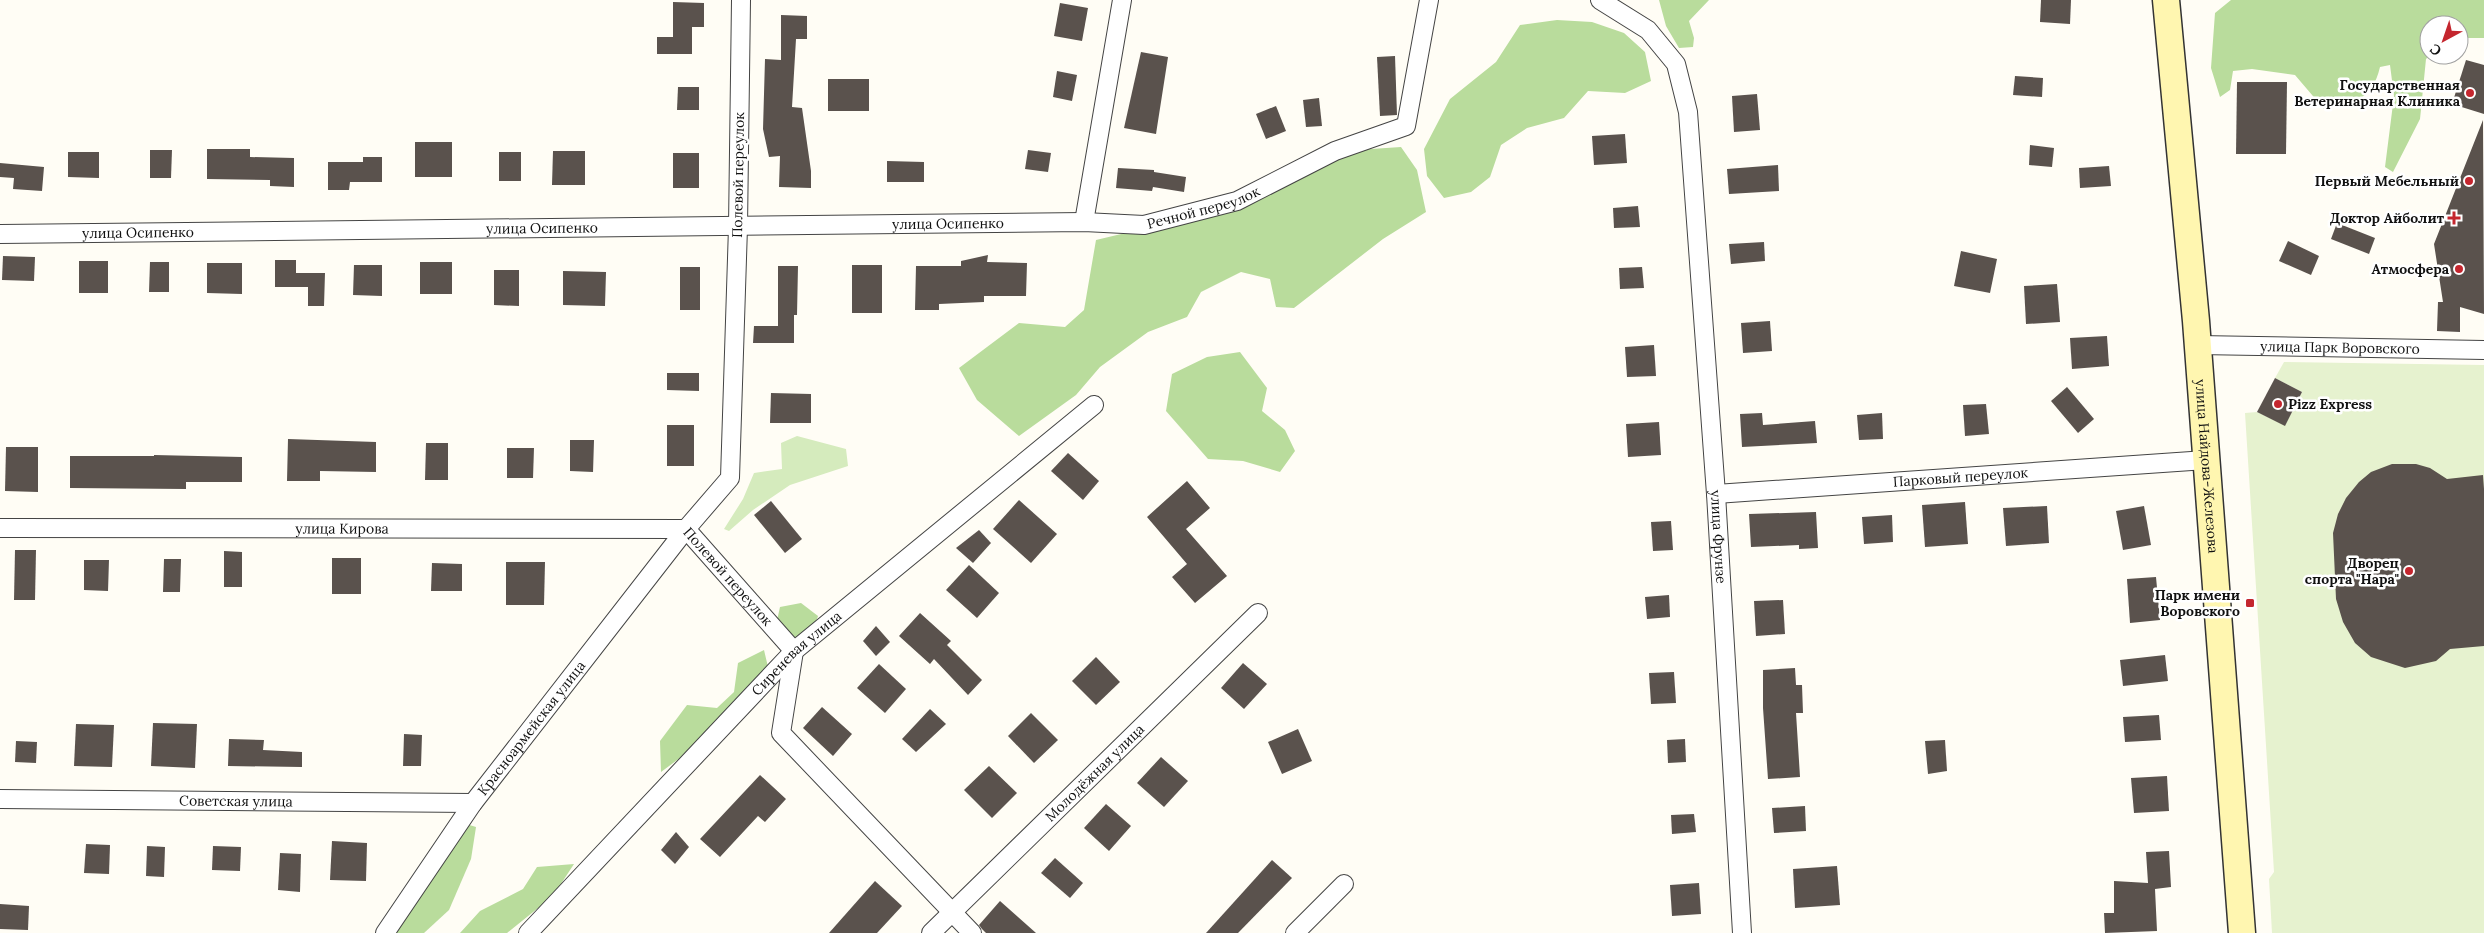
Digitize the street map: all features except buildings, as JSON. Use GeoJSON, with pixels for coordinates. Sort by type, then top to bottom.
{"type":"FeatureCollection","features":[{"type":"Feature","properties":{"kind":"main road","name":"улица Найдова-Железова"},"geometry":{"type":"LineString","coordinates":[[2166,0],[2198,345],[2242,933]]}},
{"type":"Feature","properties":{"kind":"street","name":"Полевой переулок"},"geometry":{"type":"LineString","coordinates":[[741,0],[738,227],[730,478],[686,529],[794,651]]}},
{"type":"Feature","properties":{"kind":"street"},"geometry":{"type":"LineString","coordinates":[[1084,222],[1122,0]]}},
{"type":"Feature","properties":{"kind":"street","name":"Речной переулок"},"geometry":{"type":"LineString","coordinates":[[1084,222],[1144,225],[1237,201],[1335,151],[1406,126],[1429,0]]}},
{"type":"Feature","properties":{"kind":"street","name":"улица Фрунзе"},"geometry":{"type":"LineString","coordinates":[[1600,0],[1648,30],[1676,64],[1688,112],[1716,494],[1742,933]]}},
{"type":"Feature","properties":{"kind":"street","name":"улица Осипенко"},"geometry":{"type":"LineString","coordinates":[[0,234],[1084,222]]}},
{"type":"Feature","properties":{"kind":"street","name":"улица Парк Воровского"},"geometry":{"type":"LineString","coordinates":[[2198,345],[2484,350]]}},
{"type":"Feature","properties":{"kind":"street","name":"Сиреневая улица"},"geometry":{"type":"LineString","coordinates":[[528,933],[794,651],[1094,405]]}},
{"type":"Feature","properties":{"kind":"street","name":"Парковый переулок"},"geometry":{"type":"LineString","coordinates":[[1716,494],[2206,460]]}},
{"type":"Feature","properties":{"kind":"street","name":"улица Кирова"},"geometry":{"type":"LineString","coordinates":[[0,528],[686,529]]}},
{"type":"Feature","properties":{"kind":"street","name":"Красноармейская улица"},"geometry":{"type":"LineString","coordinates":[[385,933],[473,804],[686,529]]}},
{"type":"Feature","properties":{"kind":"street","name":"Молодёжная улица"},"geometry":{"type":"LineString","coordinates":[[932,933],[1258,613]]}},
{"type":"Feature","properties":{"kind":"street"},"geometry":{"type":"LineString","coordinates":[[794,651],[781,733],[972,933]]}},
{"type":"Feature","properties":{"kind":"street","name":"Советская улица"},"geometry":{"type":"LineString","coordinates":[[0,799],[473,804]]}},
{"type":"Feature","properties":{"kind":"street"},"geometry":{"type":"LineString","coordinates":[[1295,933],[1344,884]]}},
{"type":"Feature","properties":{"kind":"green space"},"geometry":{"type":"Polygon","coordinates":[[[1659,0],[1709,0],[1689,21],[1694,38],[1693,47],[1679,48],[1666,26],[1659,0]]]}},
{"type":"Feature","properties":{"kind":"green space"},"geometry":{"type":"Polygon","coordinates":[[[2231,0],[2484,0],[2484,38],[2469,38],[2469,15],[2419,15],[2419,65],[2425,65],[2420,119],[2393,172],[2385,167],[2394,96],[2390,65],[2380,67],[2372,87],[2360,98],[2353,102],[2324,109],[2295,75],[2252,69],[2233,71],[2230,90],[2220,97],[2211,68],[2215,13],[2231,0]]]}},
{"type":"Feature","properties":{"kind":"green space"},"geometry":{"type":"Polygon","coordinates":[[[1557,20],[1592,22],[1624,33],[1645,52],[1651,81],[1625,93],[1588,91],[1564,118],[1527,128],[1501,145],[1490,177],[1471,192],[1444,198],[1427,176],[1424,149],[1450,99],[1496,62],[1520,25],[1557,20]]]}},
{"type":"Feature","properties":{"kind":"green space"},"geometry":{"type":"Polygon","coordinates":[[[1401,147],[1417,170],[1426,212],[1383,239],[1294,308],[1276,307],[1270,279],[1241,272],[1201,292],[1187,317],[1148,332],[1100,367],[1076,395],[1019,436],[977,400],[959,368],[1019,323],[1065,327],[1084,310],[1096,240],[1180,220],[1356,150],[1401,147]]]}},
{"type":"Feature","properties":{"kind":"green space"},"geometry":{"type":"Polygon","coordinates":[[[1240,352],[1267,388],[1262,411],[1285,430],[1295,451],[1280,472],[1243,461],[1208,459],[1166,411],[1172,374],[1207,357],[1240,352]]]}},
{"type":"Feature","properties":{"kind":"green space"},"geometry":{"type":"Polygon","coordinates":[[[2284,362],[2484,365],[2484,933],[2272,933],[2269,879],[2274,872],[2245,413],[2257,412],[2285,425],[2302,392],[2275,378],[2284,362]]]}},
{"type":"Feature","properties":{"kind":"green space"},"geometry":{"type":"Polygon","coordinates":[[[797,436],[846,449],[848,466],[790,485],[753,510],[729,531],[724,529],[743,499],[754,473],[782,469],[781,443],[797,436]]]}},
{"type":"Feature","properties":{"kind":"green space"},"geometry":{"type":"Polygon","coordinates":[[[801,603],[818,616],[814,628],[795,641],[776,625],[780,607],[801,603]]]}},
{"type":"Feature","properties":{"kind":"green space"},"geometry":{"type":"Polygon","coordinates":[[[764,650],[768,667],[700,743],[661,772],[660,741],[687,705],[717,708],[734,692],[738,663],[764,650]]]}},
{"type":"Feature","properties":{"kind":"green space"},"geometry":{"type":"Polygon","coordinates":[[[463,823],[476,827],[471,859],[449,910],[424,933],[396,933],[430,868],[463,823]]]}},
{"type":"Feature","properties":{"kind":"green space"},"geometry":{"type":"Polygon","coordinates":[[[574,864],[553,896],[507,933],[460,933],[480,911],[523,889],[537,867],[574,864]]]}},
{"type":"Feature","properties":{"kind":"place","name":"Государственная Ветеринарная Клиника"},"geometry":{"type":"Point","coordinates":[2470,93]}},
{"type":"Feature","properties":{"kind":"place","name":"Первый Мебельный"},"geometry":{"type":"Point","coordinates":[2469,181]}},
{"type":"Feature","properties":{"kind":"place","name":"Доктор Айболит"},"geometry":{"type":"Point","coordinates":[2454,218]}},
{"type":"Feature","properties":{"kind":"place","name":"Атмосфера"},"geometry":{"type":"Point","coordinates":[2459,269]}},
{"type":"Feature","properties":{"kind":"place","name":"Pizz Express"},"geometry":{"type":"Point","coordinates":[2278,404]}},
{"type":"Feature","properties":{"kind":"place","name":"Дворец спорта \"Нара\""},"geometry":{"type":"Point","coordinates":[2409,571]}},
{"type":"Feature","properties":{"kind":"place","name":"Парк имени Воровского"},"geometry":{"type":"Point","coordinates":[2250,603]}}]}
